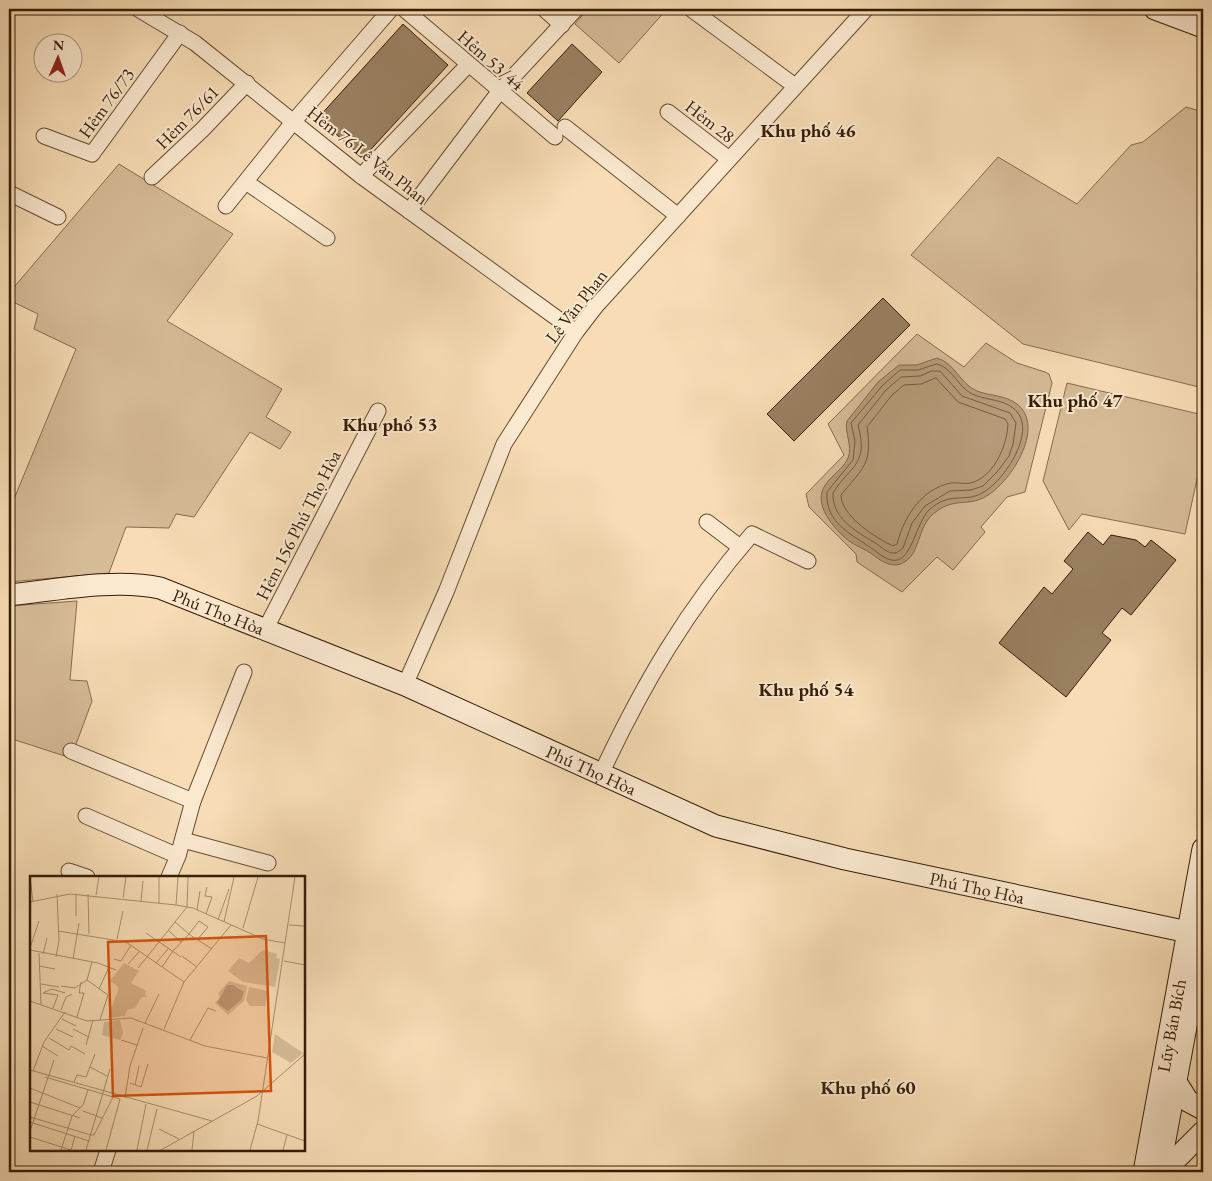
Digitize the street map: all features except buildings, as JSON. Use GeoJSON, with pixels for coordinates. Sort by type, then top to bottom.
{"type":"FeatureCollection","features":[{"type":"Feature","properties":{"kind":"street","name":"Hẻm 76 Lê Văn Phan"},"geometry":{"type":"LineString","coordinates":[[138,9],[180,33],[247,83],[361,176],[576,332]]}},
{"type":"Feature","properties":{"kind":"street"},"geometry":{"type":"LineString","coordinates":[[226,206],[294,121],[391,9]]}},
{"type":"Feature","properties":{"kind":"street","name":"Hẻm 53/44"},"geometry":{"type":"LineString","coordinates":[[404,9],[499,92],[560,132],[678,216]]}},
{"type":"Feature","properties":{"kind":"street"},"geometry":{"type":"LineString","coordinates":[[544,9],[562,25]]}},
{"type":"Feature","properties":{"kind":"street"},"geometry":{"type":"LineString","coordinates":[[409,211],[499,92],[576,9]]}},
{"type":"Feature","properties":{"kind":"street"},"geometry":{"type":"LineString","coordinates":[[679,9],[685,14],[690,9],[795,86]]}},
{"type":"Feature","properties":{"kind":"street","name":"Lê Văn Phan"},"geometry":{"type":"LineString","coordinates":[[405,685],[446,592],[504,444],[576,332],[596,306],[866,9]]}},
{"type":"Feature","properties":{"kind":"street"},"geometry":{"type":"LineString","coordinates":[[1155,9],[1203,27]]}},
{"type":"Feature","properties":{"kind":"street","name":"Hẻm 76/73"},"geometry":{"type":"LineString","coordinates":[[44,136],[92,154],[180,33]]}},
{"type":"Feature","properties":{"kind":"street"},"geometry":{"type":"LineString","coordinates":[[361,176],[468,65]]}},
{"type":"Feature","properties":{"kind":"street","name":"Hẻm 76/61"},"geometry":{"type":"LineString","coordinates":[[152,177],[202,130],[247,83]]}},
{"type":"Feature","properties":{"kind":"street","name":"Hẻm 28"},"geometry":{"type":"LineString","coordinates":[[668,112],[729,159]]}},
{"type":"Feature","properties":{"kind":"street"},"geometry":{"type":"LineString","coordinates":[[246,182],[327,238]]}},
{"type":"Feature","properties":{"kind":"street"},"geometry":{"type":"LineString","coordinates":[[9,193],[58,217]]}},
{"type":"Feature","properties":{"kind":"street","name":"Hẻm 156 Phú Thọ Hòa"},"geometry":{"type":"LineString","coordinates":[[265,630],[378,411]]}},
{"type":"Feature","properties":{"kind":"street"},"geometry":{"type":"LineString","coordinates":[[707,522],[740,547]]}},
{"type":"Feature","properties":{"kind":"street"},"geometry":{"type":"LineString","coordinates":[[601,774],[633,706],[653,670],[716,576],[752,534],[808,561]]}},
{"type":"Feature","properties":{"kind":"street","name":"Phú Thọ Hòa"},"geometry":{"type":"LineString","coordinates":[[9,595],[123,584],[142,584],[160,588],[405,685],[700,820],[758,838],[1196,934]]}},
{"type":"Feature","properties":{"kind":"street"},"geometry":{"type":"LineString","coordinates":[[169,876],[178,856],[193,801],[244,672]]}},
{"type":"Feature","properties":{"kind":"street"},"geometry":{"type":"LineString","coordinates":[[72,751],[193,801]]}},
{"type":"Feature","properties":{"kind":"street"},"geometry":{"type":"LineString","coordinates":[[86,816],[178,856]]}},
{"type":"Feature","properties":{"kind":"street"},"geometry":{"type":"LineString","coordinates":[[183,840],[268,863]]}},
{"type":"Feature","properties":{"kind":"street","name":"Lũy Bán Bích"},"geometry":{"type":"LineString","coordinates":[[1159,1172],[1176,1082],[1196,934],[1203,849]]}},
{"type":"Feature","properties":{"kind":"street"},"geometry":{"type":"LineString","coordinates":[[69,871],[84,876]]}},
{"type":"Feature","properties":{"kind":"street","name":"Lũy Bán Bích"},"geometry":{"type":"LineString","coordinates":[[1144,1172],[1196,934]]}},
{"type":"Feature","properties":{"kind":"street"},"geometry":{"type":"LineString","coordinates":[[1176,1082],[1188,1101],[1203,1109]]}},
{"type":"Feature","properties":{"kind":"street"},"geometry":{"type":"LineString","coordinates":[[1163,1172],[1203,1132]]}},
{"type":"Feature","properties":{"kind":"street"},"geometry":{"type":"LineString","coordinates":[[100,1172],[108,1151]]}},
{"type":"Feature","properties":{"kind":"shaded area"},"geometry":{"type":"Polygon","coordinates":[[[588,9],[667,9],[619,63],[575,24],[588,9]]]}},
{"type":"Feature","properties":{"kind":"shaded area"},"geometry":{"type":"Polygon","coordinates":[[[1186,107],[1203,112],[1203,388],[1023,344],[911,255],[998,157],[1077,204],[1131,145],[1143,142],[1186,107]]]}},
{"type":"Feature","properties":{"kind":"shaded area"},"geometry":{"type":"Polygon","coordinates":[[[119,164],[233,234],[167,321],[282,389],[266,417],[291,432],[280,449],[250,432],[194,517],[176,514],[169,528],[126,527],[109,573],[9,582],[9,511],[76,349],[34,329],[38,314],[9,300],[9,293],[119,164]]]}},
{"type":"Feature","properties":{"kind":"shaded area"},"geometry":{"type":"Polygon","coordinates":[[[917,334],[964,367],[986,343],[1017,363],[1049,374],[1052,383],[1025,492],[1007,497],[981,527],[985,532],[953,570],[937,557],[902,592],[857,562],[856,554],[809,507],[806,494],[844,455],[828,424],[917,334]]]}},
{"type":"Feature","properties":{"kind":"shaded area"},"geometry":{"type":"Polygon","coordinates":[[[1067,383],[1203,415],[1203,452],[1185,534],[1082,514],[1069,530],[1043,481],[1067,383]]]}},
{"type":"Feature","properties":{"kind":"shaded area"},"geometry":{"type":"Polygon","coordinates":[[[77,601],[70,680],[87,681],[92,701],[71,758],[9,738],[9,606],[77,601]]]}},
{"type":"Feature","properties":{"kind":"water"},"geometry":{"type":"Polygon","coordinates":[[[937,358],[948,364],[971,388],[982,393],[1008,399],[1017,404],[1025,414],[1028,427],[1026,441],[1013,469],[993,491],[983,498],[972,502],[955,503],[937,511],[931,516],[922,530],[911,557],[902,564],[888,564],[849,541],[837,530],[826,515],[821,499],[822,491],[848,458],[850,448],[846,426],[847,421],[878,382],[899,365],[917,365],[937,358]]]}},
{"type":"Feature","properties":{"kind":"district","name":"Khu phố 46"},"geometry":{"type":"Point","coordinates":[808,130]}},
{"type":"Feature","properties":{"kind":"district","name":"Khu phố 47"},"geometry":{"type":"Point","coordinates":[1075,400]}},
{"type":"Feature","properties":{"kind":"district","name":"Khu phố 53"},"geometry":{"type":"Point","coordinates":[390,424]}},
{"type":"Feature","properties":{"kind":"district","name":"Khu phố 54"},"geometry":{"type":"Point","coordinates":[806,689]}},
{"type":"Feature","properties":{"kind":"district","name":"Khu phố 60"},"geometry":{"type":"Point","coordinates":[868,1087]}}]}
